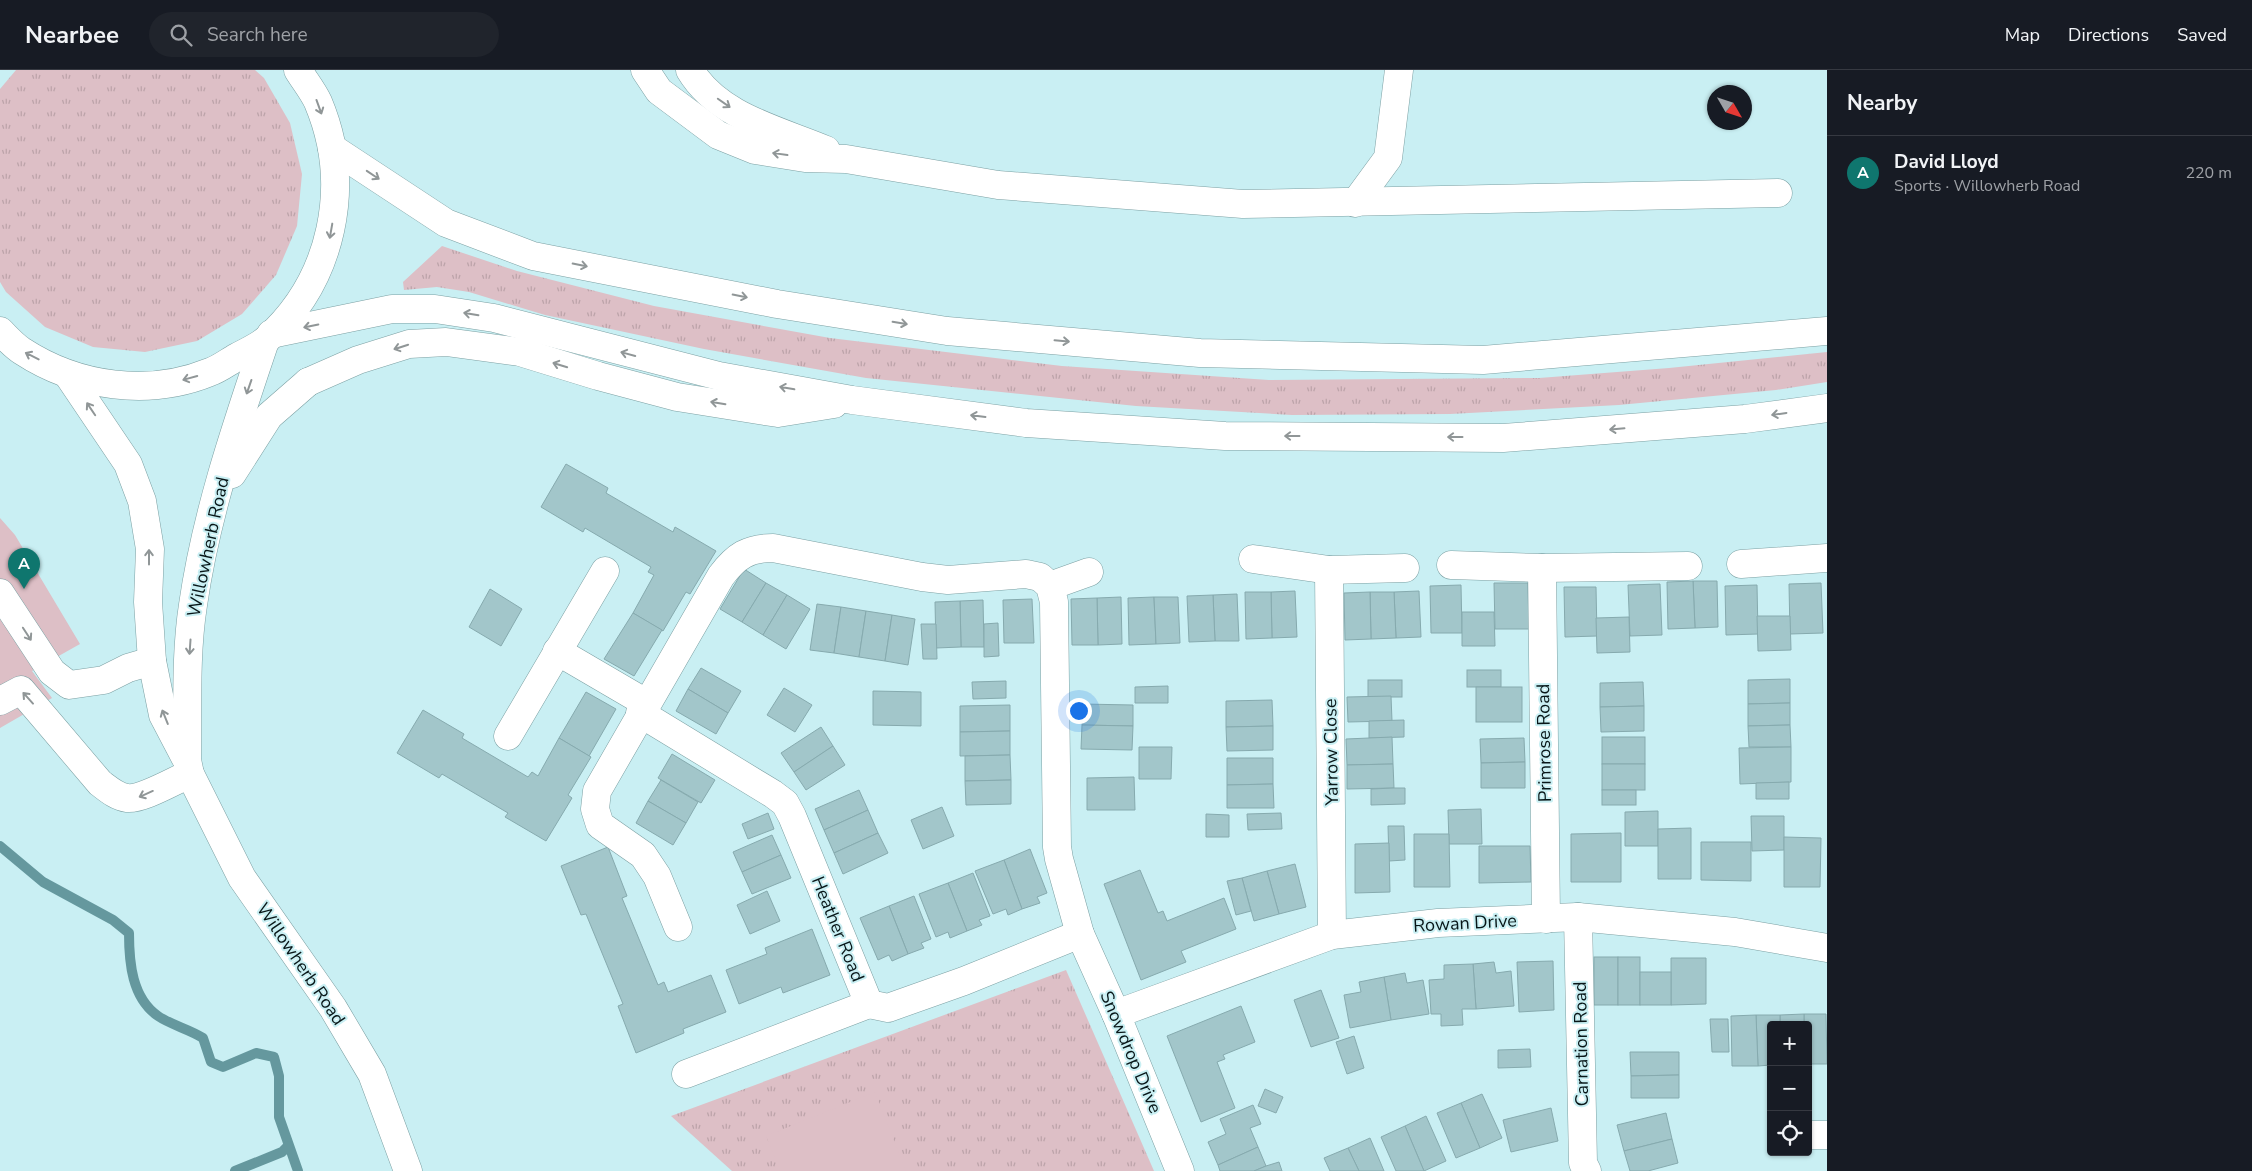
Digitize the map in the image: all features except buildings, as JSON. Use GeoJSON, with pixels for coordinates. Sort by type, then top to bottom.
{"type":"FeatureCollection","features":[{"type":"Feature","properties":{"kind":"main road"},"geometry":{"type":"LineString","coordinates":[[268,338],[303,297],[317,274],[328,243],[336,196],[332,148],[317,101],[298,70]]}},
{"type":"Feature","properties":{"kind":"main road"},"geometry":{"type":"LineString","coordinates":[[644,70],[659,90],[718,135],[755,150],[805,158],[846,158],[998,185],[1243,204],[1778,193]]}},
{"type":"Feature","properties":{"kind":"main road"},"geometry":{"type":"LineString","coordinates":[[690,70],[699,85],[763,127],[801,139],[846,158]]}},
{"type":"Feature","properties":{"kind":"main road"},"geometry":{"type":"LineString","coordinates":[[1355,203],[1388,158],[1399,70]]}},
{"type":"Feature","properties":{"kind":"main road"},"geometry":{"type":"LineString","coordinates":[[332,148],[446,223],[532,256],[777,304],[947,331],[1200,353],[1483,360],[1827,331]]}},
{"type":"Feature","properties":{"kind":"main road"},"geometry":{"type":"LineString","coordinates":[[0,331],[22,351],[68,375],[115,386],[164,385],[211,372],[268,338],[392,309],[435,309],[494,318],[719,376],[852,400],[1026,423],[1225,436],[1493,438],[1745,419],[1827,408]]}},
{"type":"Feature","properties":{"kind":"main road","name":"Willowherb Road"},"geometry":{"type":"LineString","coordinates":[[189,767],[188,674],[193,606],[214,506],[226,462],[268,338]]}},
{"type":"Feature","properties":{"kind":"main road"},"geometry":{"type":"LineString","coordinates":[[214,506],[242,457],[269,416],[308,382],[358,360],[409,344],[446,342],[520,352],[598,376],[677,397],[778,413],[852,400]]}},
{"type":"Feature","properties":{"kind":"main road","name":"Willowherb Road"},"geometry":{"type":"LineString","coordinates":[[68,375],[128,464],[142,501],[150,550],[148,602],[152,661],[163,715],[242,878],[334,1008],[372,1074],[408,1171]]}},
{"type":"Feature","properties":{"kind":"main road"},"geometry":{"type":"LineString","coordinates":[[678,927],[657,876],[644,855],[600,825],[595,810],[597,791],[643,708],[721,576],[733,560],[744,552],[758,548],[773,548],[922,577],[948,580],[1026,574],[1040,577],[1050,586],[1090,572]]}},
{"type":"Feature","properties":{"kind":"main road"},"geometry":{"type":"LineString","coordinates":[[1741,564],[1827,558]]}},
{"type":"Feature","properties":{"kind":"main road"},"geometry":{"type":"LineString","coordinates":[[1253,559],[1329,570],[1405,568]]}},
{"type":"Feature","properties":{"kind":"main road"},"geometry":{"type":"LineString","coordinates":[[1451,565],[1542,568],[1688,566]]}},
{"type":"Feature","properties":{"kind":"main road","name":"Primrose Road"},"geometry":{"type":"LineString","coordinates":[[1542,568],[1546,919]]}},
{"type":"Feature","properties":{"kind":"main road","name":"Yarrow Close"},"geometry":{"type":"LineString","coordinates":[[1329,570],[1332,934]]}},
{"type":"Feature","properties":{"kind":"main road"},"geometry":{"type":"LineString","coordinates":[[508,736],[605,571]]}},
{"type":"Feature","properties":{"kind":"main road","name":"Snowdrop Drive"},"geometry":{"type":"LineString","coordinates":[[1050,586],[1054,602],[1057,847],[1080,934],[1116,1014],[1180,1171]]}},
{"type":"Feature","properties":{"kind":"main road"},"geometry":{"type":"LineString","coordinates":[[0,593],[52,672],[69,685],[104,680],[128,668],[152,661]]}},
{"type":"Feature","properties":{"kind":"main road","name":"Heather Road"},"geometry":{"type":"LineString","coordinates":[[557,651],[785,803],[869,1004],[888,1008],[964,981],[1080,934]]}},
{"type":"Feature","properties":{"kind":"main road"},"geometry":{"type":"LineString","coordinates":[[0,701],[21,690],[100,784],[114,794],[127,798],[137,798],[189,767]]}},
{"type":"Feature","properties":{"kind":"main road","name":"Rowan Drive"},"geometry":{"type":"LineString","coordinates":[[1116,1014],[1332,934],[1438,923],[1578,917],[1735,932],[1827,948]]}},
{"type":"Feature","properties":{"kind":"main road","name":"Carnation Road"},"geometry":{"type":"LineString","coordinates":[[1578,917],[1578,1168]]}},
{"type":"Feature","properties":{"kind":"main road"},"geometry":{"type":"LineString","coordinates":[[686,1074],[869,1004]]}},
{"type":"Feature","properties":{"kind":"main road"},"geometry":{"type":"LineString","coordinates":[[1812,1135],[1827,1135]]}},
{"type":"Feature","properties":{"kind":"green space"},"geometry":{"type":"Polygon","coordinates":[[[16,70],[255,70],[264,78],[290,123],[302,174],[297,226],[276,275],[242,314],[197,341],[145,352],[93,347],[45,327],[6,292],[0,282],[0,89],[16,70]]]}},
{"type":"Feature","properties":{"kind":"green space"},"geometry":{"type":"Polygon","coordinates":[[[442,246],[517,271],[654,306],[830,338],[1062,366],[1269,380],[1539,378],[1669,368],[1827,352],[1827,382],[1776,390],[1619,405],[1450,414],[1292,415],[1136,406],[866,378],[704,349],[545,315],[469,292],[437,287],[404,290],[403,282],[442,246]]]}},
{"type":"Feature","properties":{"kind":"green space"},"geometry":{"type":"Polygon","coordinates":[[[0,518],[15,535],[80,644],[32,671],[52,698],[0,728],[0,518]]]}},
{"type":"Feature","properties":{"kind":"green space"},"geometry":{"type":"Polygon","coordinates":[[[1066,970],[1154,1171],[732,1171],[671,1116],[1066,970]]]}},
{"type":"Feature","properties":{"kind":"green space"},"geometry":{"type":"Polygon","coordinates":[[[875,1092],[906,1171],[780,1171],[766,1136],[875,1092]]]}},
{"type":"Feature","properties":{"kind":"waterway"},"geometry":{"type":"LineString","coordinates":[[0,846],[43,882],[113,920],[129,933],[131,968],[142,1000],[158,1016],[203,1038],[211,1062],[223,1067],[256,1053],[274,1057],[279,1076],[279,1117],[298,1171]]}},
{"type":"Feature","properties":{"kind":"waterway"},"geometry":{"type":"LineString","coordinates":[[235,1171],[282,1152],[288,1146]]}},
{"type":"Feature","properties":{"kind":"place","name":"David Lloyd"},"geometry":{"type":"Point","coordinates":[24,589]}}]}
